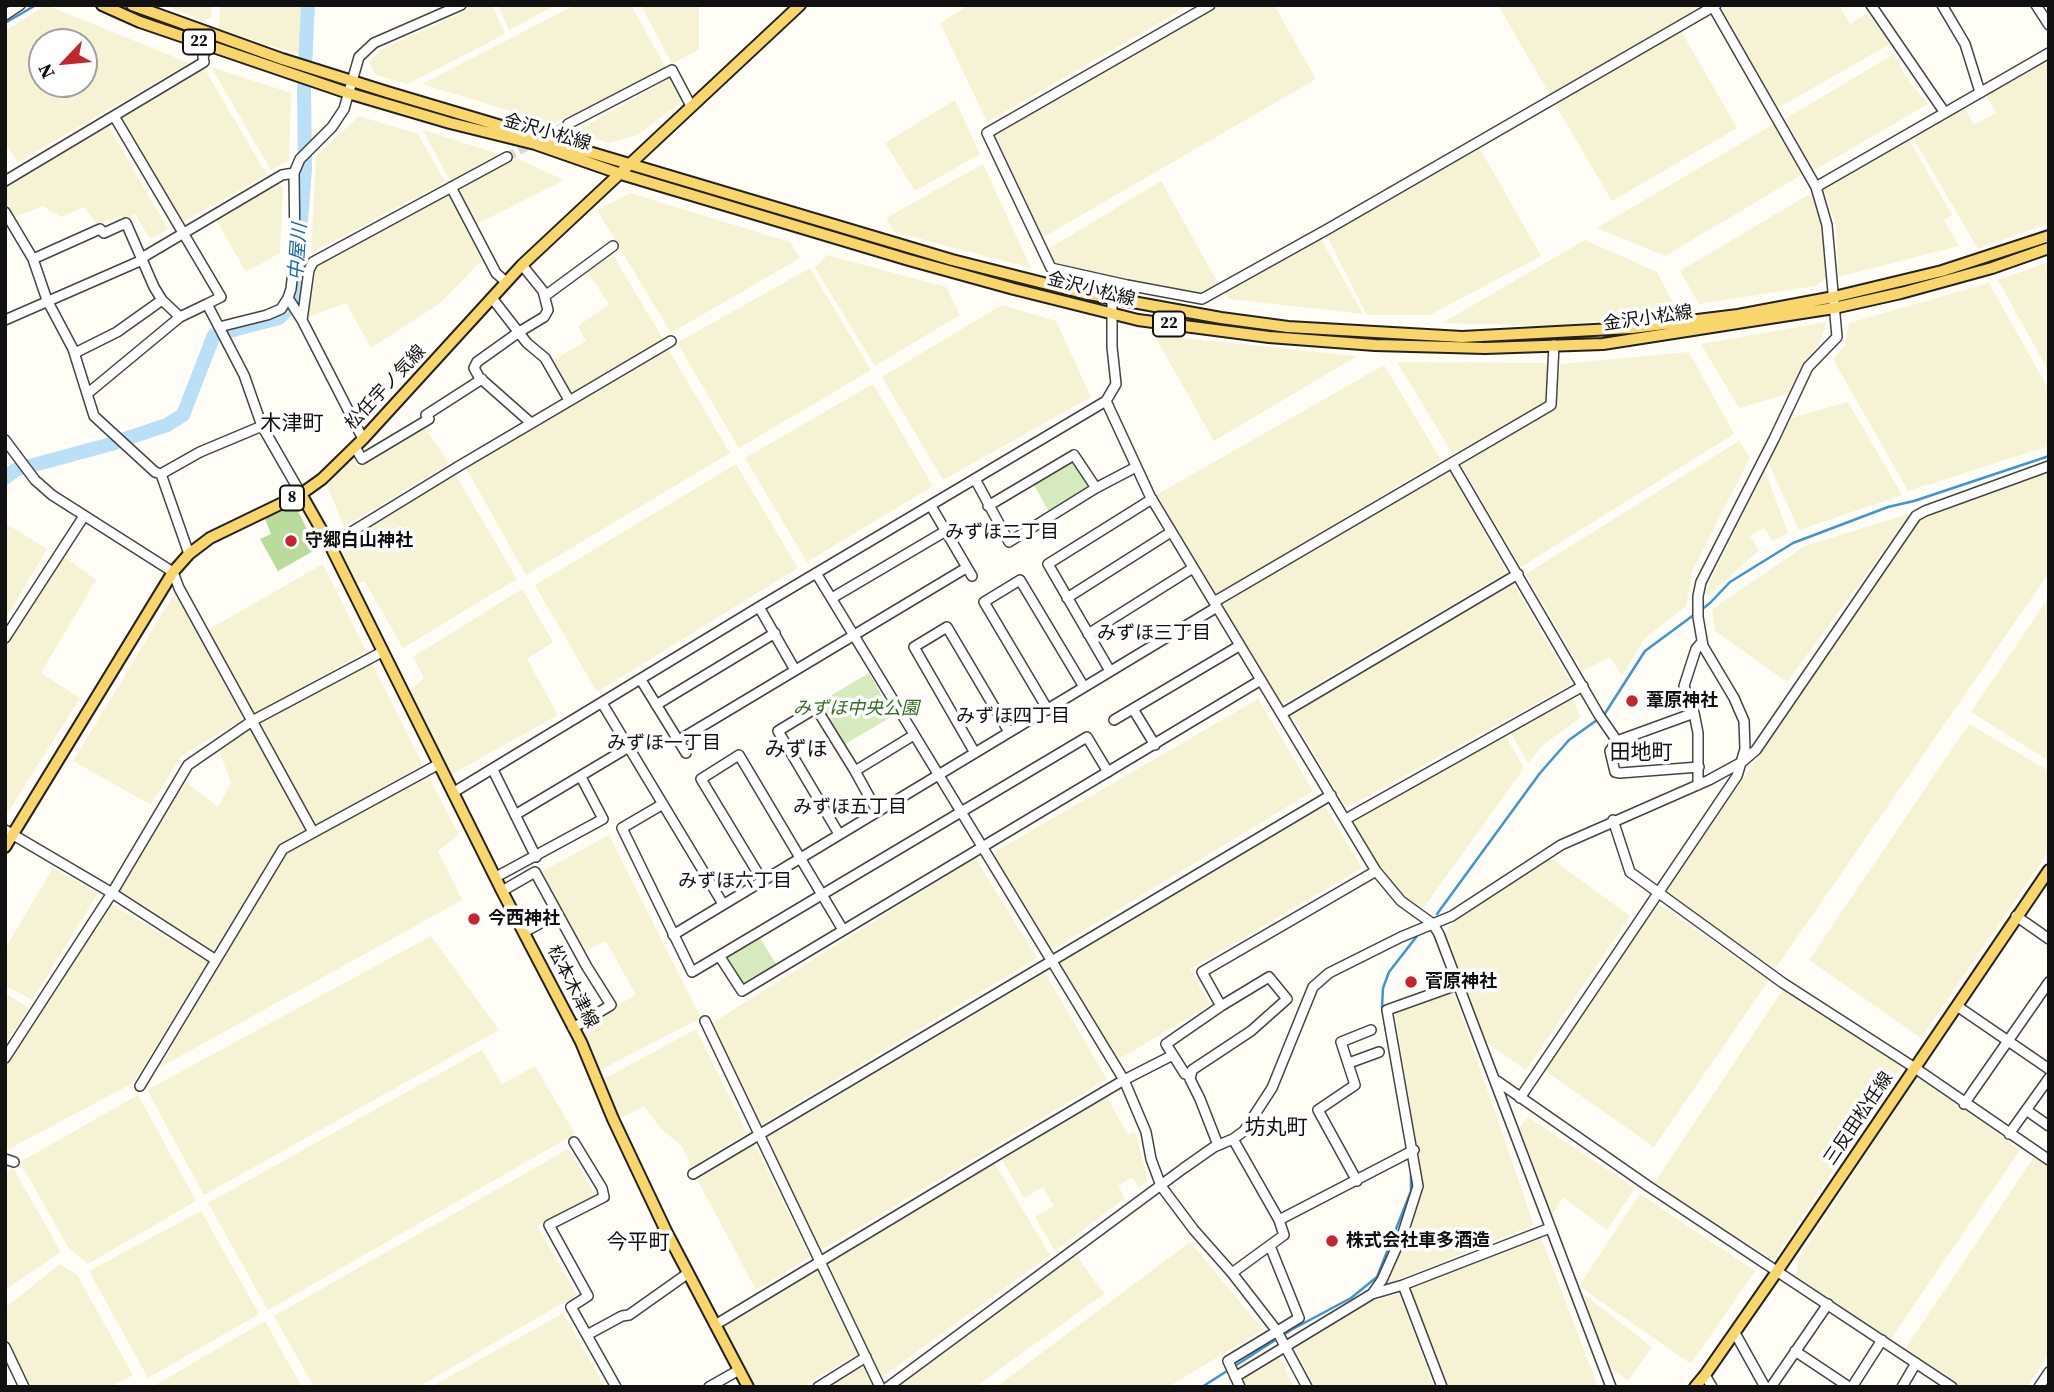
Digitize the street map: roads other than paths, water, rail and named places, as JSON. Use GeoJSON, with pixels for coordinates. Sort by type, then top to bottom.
{"type":"FeatureCollection","features":[{"type":"Feature","properties":{"kind":"main road","name":"22"},"geometry":{"type":"LineString","coordinates":[[102,5],[140,22],[208,44]]}},
{"type":"Feature","properties":{"kind":"main road","name":"金沢小松線"},"geometry":{"type":"LineString","coordinates":[[132,5],[295,63],[387,92],[952,260],[1112,298],[1288,327],[1462,337],[1632,328],[1901,293],[1992,268],[2049,248]]}},
{"type":"Feature","properties":{"kind":"main road","name":"松任宇ノ気線"},"geometry":{"type":"LineString","coordinates":[[5,847],[9,832],[173,572],[188,554],[210,538],[301,494],[322,480],[522,265],[800,5]]}},
{"type":"Feature","properties":{"kind":"main road","name":"金沢小松線"},"geometry":{"type":"LineString","coordinates":[[208,44],[348,93],[461,127],[535,144],[621,174],[1001,286],[1138,320],[1255,335],[1375,345],[1485,348],[1603,344],[1834,303],[2049,236]]}},
{"type":"Feature","properties":{"kind":"main road","name":"松本木津線"},"geometry":{"type":"LineString","coordinates":[[301,494],[330,545],[573,1028],[687,1274],[748,1387]]}},
{"type":"Feature","properties":{"kind":"main road","name":"三反田松任線"},"geometry":{"type":"LineString","coordinates":[[1695,1387],[1735,1333],[2016,916],[2047,875]]}},
{"type":"Feature","properties":{"kind":"street"},"geometry":{"type":"LineString","coordinates":[[5,15],[20,5]]}},
{"type":"Feature","properties":{"kind":"street"},"geometry":{"type":"LineString","coordinates":[[461,5],[374,43],[359,57],[344,109],[332,127],[300,159],[294,173],[295,253],[291,304],[302,320],[359,443],[362,459],[482,379]]}},
{"type":"Feature","properties":{"kind":"street"},"geometry":{"type":"LineString","coordinates":[[1210,5],[987,133],[1051,268],[1202,299],[1714,6],[1816,187],[1827,225],[1837,337],[1808,367],[1701,582],[1698,612],[1702,642],[1744,721],[1745,748],[1742,762],[1737,776],[1520,1098]]}},
{"type":"Feature","properties":{"kind":"street"},"geometry":{"type":"LineString","coordinates":[[1871,5],[1945,113]]}},
{"type":"Feature","properties":{"kind":"street"},"geometry":{"type":"LineString","coordinates":[[1942,5],[1965,44],[1980,92]]}},
{"type":"Feature","properties":{"kind":"street"},"geometry":{"type":"LineString","coordinates":[[2036,5],[2049,25]]}},
{"type":"Feature","properties":{"kind":"street"},"geometry":{"type":"LineString","coordinates":[[5,181],[204,62],[208,44]]}},
{"type":"Feature","properties":{"kind":"street"},"geometry":{"type":"LineString","coordinates":[[1816,187],[2049,53]]}},
{"type":"Feature","properties":{"kind":"street"},"geometry":{"type":"LineString","coordinates":[[568,124],[671,70],[691,106]]}},
{"type":"Feature","properties":{"kind":"street"},"geometry":{"type":"LineString","coordinates":[[87,394],[180,317],[221,297],[114,116]]}},
{"type":"Feature","properties":{"kind":"street"},"geometry":{"type":"LineString","coordinates":[[302,320],[309,270],[313,262],[507,157]]}},
{"type":"Feature","properties":{"kind":"street"},"geometry":{"type":"LineString","coordinates":[[5,320],[142,258],[282,175],[294,173]]}},
{"type":"Feature","properties":{"kind":"street"},"geometry":{"type":"LineString","coordinates":[[451,187],[496,273],[506,282]]}},
{"type":"Feature","properties":{"kind":"street"},"geometry":{"type":"LineString","coordinates":[[5,212],[33,259],[47,300],[75,353],[94,416],[155,472],[161,474],[200,452],[262,426]]}},
{"type":"Feature","properties":{"kind":"street"},"geometry":{"type":"LineString","coordinates":[[33,259],[100,229],[104,233],[126,223],[154,287],[162,300],[180,317]]}},
{"type":"Feature","properties":{"kind":"street"},"geometry":{"type":"LineString","coordinates":[[545,296],[612,246]]}},
{"type":"Feature","properties":{"kind":"street"},"geometry":{"type":"LineString","coordinates":[[522,265],[545,296],[548,310],[544,317],[477,362],[474,368],[482,379],[531,423]]}},
{"type":"Feature","properties":{"kind":"street"},"geometry":{"type":"LineString","coordinates":[[1125,300],[1126,285]]}},
{"type":"Feature","properties":{"kind":"street"},"geometry":{"type":"LineString","coordinates":[[492,298],[527,343],[545,358],[569,400]]}},
{"type":"Feature","properties":{"kind":"street"},"geometry":{"type":"LineString","coordinates":[[454,792],[1106,401],[1116,384],[1112,347],[1112,298]]}},
{"type":"Feature","properties":{"kind":"street"},"geometry":{"type":"LineString","coordinates":[[75,353],[117,332],[162,300]]}},
{"type":"Feature","properties":{"kind":"street"},"geometry":{"type":"LineString","coordinates":[[207,304],[244,375],[262,426],[301,494]]}},
{"type":"Feature","properties":{"kind":"street"},"geometry":{"type":"LineString","coordinates":[[221,332],[291,304]]}},
{"type":"Feature","properties":{"kind":"street"},"geometry":{"type":"LineString","coordinates":[[330,545],[671,341]]}},
{"type":"Feature","properties":{"kind":"street"},"geometry":{"type":"LineString","coordinates":[[673,935],[937,774],[1048,710],[1215,605],[1551,405],[1554,345]]}},
{"type":"Feature","properties":{"kind":"street"},"geometry":{"type":"LineString","coordinates":[[1106,401],[1152,499],[1376,871],[1401,901],[1433,924],[1496,1080],[1611,1387]]}},
{"type":"Feature","properties":{"kind":"street"},"geometry":{"type":"LineString","coordinates":[[5,440],[23,467],[52,495],[173,572],[179,588],[313,832]]}},
{"type":"Feature","properties":{"kind":"street"},"geometry":{"type":"LineString","coordinates":[[988,506],[1074,455],[1096,488]]}},
{"type":"Feature","properties":{"kind":"street"},"geometry":{"type":"LineString","coordinates":[[1452,463],[1601,718],[1617,740]]}},
{"type":"Feature","properties":{"kind":"street"},"geometry":{"type":"LineString","coordinates":[[888,1387],[1218,1145],[1244,1131],[1272,1088],[1313,987],[1329,973],[1401,937],[1452,916],[1561,845],[1730,771],[1756,750],[1916,516],[2049,466]]}},
{"type":"Feature","properties":{"kind":"street"},"geometry":{"type":"LineString","coordinates":[[975,479],[1009,542],[1096,488],[1136,467]]}},
{"type":"Feature","properties":{"kind":"street"},"geometry":{"type":"LineString","coordinates":[[161,474],[188,554]]}},
{"type":"Feature","properties":{"kind":"street"},"geometry":{"type":"LineString","coordinates":[[1110,671],[1048,564],[1152,499]]}},
{"type":"Feature","properties":{"kind":"street"},"geometry":{"type":"LineString","coordinates":[[678,740],[795,670],[969,572],[931,506]]}},
{"type":"Feature","properties":{"kind":"street"},"geometry":{"type":"LineString","coordinates":[[5,638],[84,516]]}},
{"type":"Feature","properties":{"kind":"street"},"geometry":{"type":"LineString","coordinates":[[832,598],[944,532]]}},
{"type":"Feature","properties":{"kind":"street"},"geometry":{"type":"LineString","coordinates":[[1067,598],[1171,532]]}},
{"type":"Feature","properties":{"kind":"street"},"geometry":{"type":"LineString","coordinates":[[1088,634],[1194,568]]}},
{"type":"Feature","properties":{"kind":"street"},"geometry":{"type":"LineString","coordinates":[[816,573],[1124,1080],[1146,1132],[1151,1159],[1161,1186],[1282,1338],[1307,1387]]}},
{"type":"Feature","properties":{"kind":"street"},"geometry":{"type":"LineString","coordinates":[[1283,713],[1518,574]]}},
{"type":"Feature","properties":{"kind":"street"},"geometry":{"type":"LineString","coordinates":[[1048,710],[984,602],[1020,580],[1084,687]]}},
{"type":"Feature","properties":{"kind":"street"},"geometry":{"type":"LineString","coordinates":[[759,607],[795,670]]}},
{"type":"Feature","properties":{"kind":"street"},"geometry":{"type":"LineString","coordinates":[[975,752],[914,647],[947,626],[1009,732]]}},
{"type":"Feature","properties":{"kind":"street"},"geometry":{"type":"LineString","coordinates":[[656,705],[775,633]]}},
{"type":"Feature","properties":{"kind":"street"},"geometry":{"type":"LineString","coordinates":[[1699,785],[1698,733],[1694,712],[1684,686],[1696,649],[1702,642]]}},
{"type":"Feature","properties":{"kind":"street"},"geometry":{"type":"LineString","coordinates":[[1114,720],[1240,646]]}},
{"type":"Feature","properties":{"kind":"street"},"geometry":{"type":"LineString","coordinates":[[5,1058],[112,894],[188,765],[252,721],[383,652]]}},
{"type":"Feature","properties":{"kind":"street"},"geometry":{"type":"LineString","coordinates":[[641,680],[686,753]]}},
{"type":"Feature","properties":{"kind":"street"},"geometry":{"type":"LineString","coordinates":[[720,957],[742,991],[1261,680]]}},
{"type":"Feature","properties":{"kind":"street"},"geometry":{"type":"LineString","coordinates":[[1346,819],[1583,686]]}},
{"type":"Feature","properties":{"kind":"street"},"geometry":{"type":"LineString","coordinates":[[602,703],[723,904]]}},
{"type":"Feature","properties":{"kind":"street"},"geometry":{"type":"LineString","coordinates":[[839,834],[778,731],[816,708],[877,811]]}},
{"type":"Feature","properties":{"kind":"street"},"geometry":{"type":"LineString","coordinates":[[1133,709],[1155,745]]}},
{"type":"Feature","properties":{"kind":"street"},"geometry":{"type":"LineString","coordinates":[[1694,712],[1617,740],[1610,751],[1615,772],[1620,773],[1699,767]]}},
{"type":"Feature","properties":{"kind":"street"},"geometry":{"type":"LineString","coordinates":[[663,804],[622,828],[692,972],[1097,732]]}},
{"type":"Feature","properties":{"kind":"street"},"geometry":{"type":"LineString","coordinates":[[855,771],[914,735]]}},
{"type":"Feature","properties":{"kind":"street"},"geometry":{"type":"LineString","coordinates":[[1087,737],[1108,772]]}},
{"type":"Feature","properties":{"kind":"street"},"geometry":{"type":"LineString","coordinates":[[516,815],[629,747]]}},
{"type":"Feature","properties":{"kind":"street"},"geometry":{"type":"LineString","coordinates":[[762,880],[701,779],[739,755],[843,930]]}},
{"type":"Feature","properties":{"kind":"street"},"geometry":{"type":"LineString","coordinates":[[140,1086],[283,849],[439,764]]}},
{"type":"Feature","properties":{"kind":"street"},"geometry":{"type":"LineString","coordinates":[[493,770],[536,857]]}},
{"type":"Feature","properties":{"kind":"street"},"geometry":{"type":"LineString","coordinates":[[496,877],[603,819],[580,777]]}},
{"type":"Feature","properties":{"kind":"street"},"geometry":{"type":"LineString","coordinates":[[693,1174],[1331,795]]}},
{"type":"Feature","properties":{"kind":"street"},"geometry":{"type":"LineString","coordinates":[[1614,820],[1630,872],[1658,894],[1783,983],[1915,1068],[2049,1160]]}},
{"type":"Feature","properties":{"kind":"street"},"geometry":{"type":"LineString","coordinates":[[9,832],[216,960]]}},
{"type":"Feature","properties":{"kind":"street"},"geometry":{"type":"LineString","coordinates":[[1221,1006],[1202,972],[1376,871]]}},
{"type":"Feature","properties":{"kind":"street"},"geometry":{"type":"LineString","coordinates":[[502,891],[535,872],[611,1005],[573,1028]]}},
{"type":"Feature","properties":{"kind":"street"},"geometry":{"type":"LineString","coordinates":[[524,932],[558,914]]}},
{"type":"Feature","properties":{"kind":"street"},"geometry":{"type":"LineString","coordinates":[[2016,916],[2049,939]]}},
{"type":"Feature","properties":{"kind":"street"},"geometry":{"type":"LineString","coordinates":[[1191,1075],[1185,1074],[1166,1044],[1269,977],[1287,999],[1251,1031],[1192,1070],[1191,1075],[1190,1079],[1218,1145]]}},
{"type":"Feature","properties":{"kind":"street"},"geometry":{"type":"LineString","coordinates":[[1964,1104],[2049,982]]}},
{"type":"Feature","properties":{"kind":"street"},"geometry":{"type":"LineString","coordinates":[[1372,1294],[1403,1233],[1418,1189],[1387,1010],[1457,985]]}},
{"type":"Feature","properties":{"kind":"street"},"geometry":{"type":"LineString","coordinates":[[1957,1006],[2049,1069]]}},
{"type":"Feature","properties":{"kind":"street"},"geometry":{"type":"LineString","coordinates":[[705,1021],[880,1387]]}},
{"type":"Feature","properties":{"kind":"street"},"geometry":{"type":"LineString","coordinates":[[1357,1181],[1318,1110],[1355,1085],[1342,1042],[1370,1030]]}},
{"type":"Feature","properties":{"kind":"street"},"geometry":{"type":"LineString","coordinates":[[1349,1063],[1379,1052]]}},
{"type":"Feature","properties":{"kind":"street"},"geometry":{"type":"LineString","coordinates":[[715,1325],[1124,1080],[1173,1055]]}},
{"type":"Feature","properties":{"kind":"street"},"geometry":{"type":"LineString","coordinates":[[2009,1134],[2049,1078]]}},
{"type":"Feature","properties":{"kind":"street"},"geometry":{"type":"LineString","coordinates":[[1496,1080],[1648,1186],[1952,1387]]}},
{"type":"Feature","properties":{"kind":"street"},"geometry":{"type":"LineString","coordinates":[[2026,1110],[2049,1126]]}},
{"type":"Feature","properties":{"kind":"street"},"geometry":{"type":"LineString","coordinates":[[1232,1273],[1284,1235],[1279,1220],[1233,1139]]}},
{"type":"Feature","properties":{"kind":"street"},"geometry":{"type":"LineString","coordinates":[[574,1142],[602,1188],[604,1197],[549,1225],[588,1296],[571,1307],[616,1387]]}},
{"type":"Feature","properties":{"kind":"street"},"geometry":{"type":"LineString","coordinates":[[1279,1220],[1410,1152]]}},
{"type":"Feature","properties":{"kind":"street"},"geometry":{"type":"LineString","coordinates":[[1240,1387],[1228,1361],[1372,1294],[1403,1285],[1550,1228]]}},
{"type":"Feature","properties":{"kind":"street"},"geometry":{"type":"LineString","coordinates":[[1235,1376],[1282,1338],[1299,1318],[1270,1246]]}},
{"type":"Feature","properties":{"kind":"street"},"geometry":{"type":"LineString","coordinates":[[587,1335],[622,1315],[629,1315],[687,1274]]}},
{"type":"Feature","properties":{"kind":"street"},"geometry":{"type":"LineString","coordinates":[[1403,1285],[1442,1387]]}},
{"type":"Feature","properties":{"kind":"street"},"geometry":{"type":"LineString","coordinates":[[1771,1387],[1828,1304]]}},
{"type":"Feature","properties":{"kind":"street"},"geometry":{"type":"LineString","coordinates":[[1735,1333],[1765,1387]]}},
{"type":"Feature","properties":{"kind":"street"},"geometry":{"type":"LineString","coordinates":[[1795,1351],[1850,1387],[1882,1340]]}},
{"type":"Feature","properties":{"kind":"street"},"geometry":{"type":"LineString","coordinates":[[5,1347],[24,1387]]}},
{"type":"Feature","properties":{"kind":"street"},"geometry":{"type":"LineString","coordinates":[[818,1387],[866,1357]]}},
{"type":"Feature","properties":{"kind":"street"},"geometry":{"type":"LineString","coordinates":[[1902,1387],[1916,1363]]}},
{"type":"Feature","properties":{"kind":"street"},"geometry":{"type":"LineString","coordinates":[[709,1387],[739,1370]]}},
{"type":"Feature","properties":{"kind":"street"},"geometry":{"type":"LineString","coordinates":[[2039,1387],[2049,1372]]}},
{"type":"Feature","properties":{"kind":"street"},"geometry":{"type":"LineString","coordinates":[[1705,1375],[1712,1387]]}},
{"type":"Feature","properties":{"kind":"waterway"},"geometry":{"type":"LineString","coordinates":[[5,23],[36,5]]}},
{"type":"Feature","properties":{"kind":"waterway","name":"中屋川"},"geometry":{"type":"LineString","coordinates":[[125,439],[167,425],[183,415],[214,335],[279,318],[295,302],[305,168],[304,88],[308,5]]}},
{"type":"Feature","properties":{"kind":"waterway","name":"中屋川"},"geometry":{"type":"LineString","coordinates":[[5,478],[15,470],[115,443]]}},
{"type":"Feature","properties":{"kind":"waterway"},"geometry":{"type":"LineString","coordinates":[[1701,610],[1730,582],[1793,543],[1888,507],[1914,501],[2049,456]]}},
{"type":"Feature","properties":{"kind":"waterway"},"geometry":{"type":"LineString","coordinates":[[1437,914],[1540,773],[1569,740],[1604,715],[1645,651],[1695,614]]}},
{"type":"Feature","properties":{"kind":"waterway"},"geometry":{"type":"LineString","coordinates":[[1393,1068],[1382,1007],[1383,988],[1389,972],[1417,936]]}},
{"type":"Feature","properties":{"kind":"waterway"},"geometry":{"type":"LineString","coordinates":[[1202,1387],[1291,1330],[1351,1298],[1377,1277],[1411,1191],[1411,1167]]}},
{"type":"Feature","properties":{"kind":"tunnel"},"geometry":{"type":"LineString","coordinates":[[507,157],[568,124]]}},
{"type":"Feature","properties":{"kind":"place","name":"守郷白山神社"},"geometry":{"type":"Point","coordinates":[291,541]}},
{"type":"Feature","properties":{"kind":"place","name":"葦原神社"},"geometry":{"type":"Point","coordinates":[1632,701]}},
{"type":"Feature","properties":{"kind":"place","name":"今西神社"},"geometry":{"type":"Point","coordinates":[474,919]}},
{"type":"Feature","properties":{"kind":"place","name":"菅原神社"},"geometry":{"type":"Point","coordinates":[1411,982]}},
{"type":"Feature","properties":{"kind":"place","name":"株式会社車多酒造"},"geometry":{"type":"Point","coordinates":[1332,1241]}},
{"type":"Feature","properties":{"kind":"district","name":"木津町"},"geometry":{"type":"Point","coordinates":[292,425]}},
{"type":"Feature","properties":{"kind":"district","name":"みずほ二丁目"},"geometry":{"type":"Point","coordinates":[1002,533]}},
{"type":"Feature","properties":{"kind":"district","name":"みずほ三丁目"},"geometry":{"type":"Point","coordinates":[1154,634]}},
{"type":"Feature","properties":{"kind":"district","name":"みずほ四丁目"},"geometry":{"type":"Point","coordinates":[1013,717]}},
{"type":"Feature","properties":{"kind":"district","name":"みずほ一丁目"},"geometry":{"type":"Point","coordinates":[664,744]}},
{"type":"Feature","properties":{"kind":"district","name":"みずほ"},"geometry":{"type":"Point","coordinates":[796,751]}},
{"type":"Feature","properties":{"kind":"district","name":"田地町"},"geometry":{"type":"Point","coordinates":[1641,754]}},
{"type":"Feature","properties":{"kind":"district","name":"みずほ五丁目"},"geometry":{"type":"Point","coordinates":[850,808]}},
{"type":"Feature","properties":{"kind":"district","name":"みずほ六丁目"},"geometry":{"type":"Point","coordinates":[735,882]}},
{"type":"Feature","properties":{"kind":"district","name":"坊丸町"},"geometry":{"type":"Point","coordinates":[1276,1129]}},
{"type":"Feature","properties":{"kind":"district","name":"今平町"},"geometry":{"type":"Point","coordinates":[638,1244]}},
{"type":"Feature","properties":{"kind":"park label","name":"みずほ中央公園"},"geometry":{"type":"Point","coordinates":[856,709]}}]}
